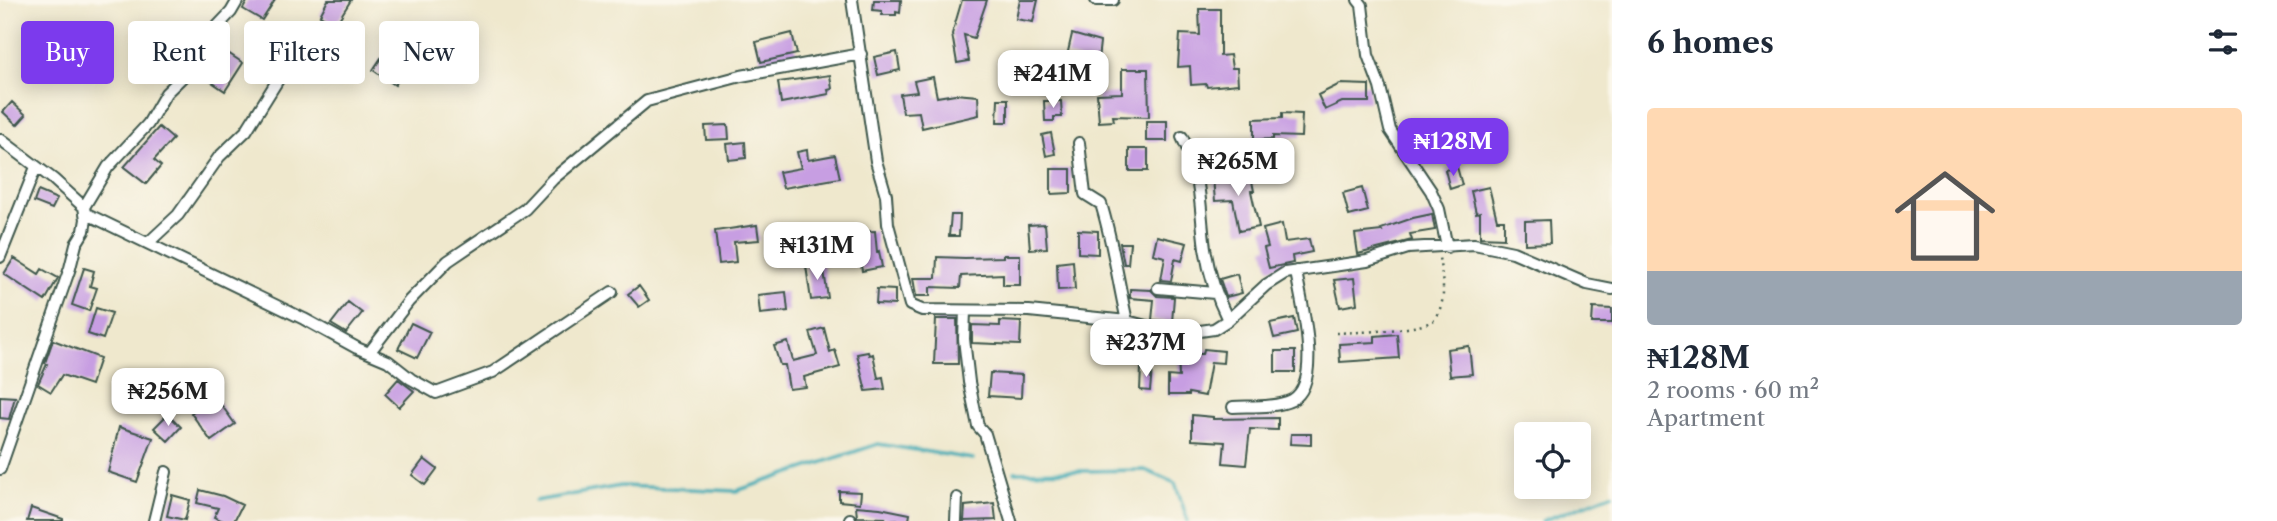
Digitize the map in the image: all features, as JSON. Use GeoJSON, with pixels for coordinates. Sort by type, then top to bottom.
{"type":"FeatureCollection","features":[{"type":"Feature","properties":{"kind":"street"},"geometry":{"type":"LineString","coordinates":[[0,469],[76,244],[84,231],[84,210],[108,167],[148,124],[166,93],[202,58],[212,32],[231,12],[238,0]]}},
{"type":"Feature","properties":{"kind":"street"},"geometry":{"type":"LineString","coordinates":[[852,0],[876,161],[886,195],[888,224],[910,305],[922,310],[1029,311],[1127,321],[1157,329],[1214,329],[1228,320],[1266,285],[1285,273],[1367,261],[1408,248],[1474,244],[1494,246],[1540,262],[1587,284],[1612,289]]}},
{"type":"Feature","properties":{"kind":"street"},"geometry":{"type":"LineString","coordinates":[[1096,0],[1113,0]]}},
{"type":"Feature","properties":{"kind":"street"},"geometry":{"type":"LineString","coordinates":[[1361,2],[1368,55],[1380,87],[1390,130],[1431,191],[1439,209],[1447,247]]}},
{"type":"Feature","properties":{"kind":"street"},"geometry":{"type":"LineString","coordinates":[[369,353],[409,301],[448,261],[526,209],[553,179],[648,101],[741,76],[861,54]]}},
{"type":"Feature","properties":{"kind":"street"},"geometry":{"type":"LineString","coordinates":[[148,243],[178,215],[219,157],[246,131],[275,84]]}},
{"type":"Feature","properties":{"kind":"street"},"geometry":{"type":"LineString","coordinates":[[1182,137],[1193,157],[1198,175],[1205,246],[1215,293],[1228,320]]}},
{"type":"Feature","properties":{"kind":"street"},"geometry":{"type":"LineString","coordinates":[[0,139],[84,210],[388,361],[411,379],[436,393],[493,372],[612,292]]}},
{"type":"Feature","properties":{"kind":"street"},"geometry":{"type":"LineString","coordinates":[[1079,143],[1085,194],[1101,204],[1127,321]]}},
{"type":"Feature","properties":{"kind":"street"},"geometry":{"type":"LineString","coordinates":[[0,257],[36,167]]}},
{"type":"Feature","properties":{"kind":"street"},"geometry":{"type":"LineString","coordinates":[[1233,407],[1268,405],[1291,400],[1301,392],[1308,358],[1308,332],[1296,271]]}},
{"type":"Feature","properties":{"kind":"street"},"geometry":{"type":"LineString","coordinates":[[1158,288],[1215,293]]}},
{"type":"Feature","properties":{"kind":"street"},"geometry":{"type":"LineString","coordinates":[[965,311],[964,339],[978,426],[985,434],[1011,521]]}},
{"type":"Feature","properties":{"kind":"street"},"geometry":{"type":"LineString","coordinates":[[154,521],[166,472]]}},
{"type":"Feature","properties":{"kind":"street"},"geometry":{"type":"LineString","coordinates":[[956,521],[957,499]]}},
{"type":"Feature","properties":{"kind":"path"},"geometry":{"type":"LineString","coordinates":[[1336,333],[1421,326],[1434,320],[1440,310],[1443,293],[1439,254],[1447,247]]}},
{"type":"Feature","properties":{"kind":"building"},"geometry":{"type":"Polygon","coordinates":[[[248,0],[275,0],[262,20],[243,9],[248,0]]]}},
{"type":"Feature","properties":{"kind":"building"},"geometry":{"type":"Polygon","coordinates":[[[328,0],[351,0],[338,21],[331,21],[320,15],[328,0]]]}},
{"type":"Feature","properties":{"kind":"building"},"geometry":{"type":"Polygon","coordinates":[[[874,0],[901,0],[900,13],[882,15],[882,11],[873,10],[874,0]]]}},
{"type":"Feature","properties":{"kind":"building"},"geometry":{"type":"Polygon","coordinates":[[[962,0],[987,0],[974,38],[964,35],[969,61],[957,63],[952,34],[962,0]]]}},
{"type":"Feature","properties":{"kind":"building"},"geometry":{"type":"Polygon","coordinates":[[[1020,0],[1038,0],[1033,22],[1016,19],[1020,0]]]}},
{"type":"Feature","properties":{"kind":"building"},"geometry":{"type":"Polygon","coordinates":[[[1199,9],[1220,9],[1220,56],[1230,55],[1232,68],[1237,68],[1238,84],[1207,87],[1206,84],[1191,85],[1190,66],[1178,67],[1180,34],[1200,35],[1199,9]]]}},
{"type":"Feature","properties":{"kind":"building"},"geometry":{"type":"Polygon","coordinates":[[[792,33],[797,54],[761,62],[756,42],[792,33]]]}},
{"type":"Feature","properties":{"kind":"building"},"geometry":{"type":"Polygon","coordinates":[[[1072,34],[1100,42],[1095,86],[1077,85],[1079,59],[1067,56],[1072,34]]]}},
{"type":"Feature","properties":{"kind":"building"},"geometry":{"type":"Polygon","coordinates":[[[897,52],[900,70],[878,75],[874,57],[897,52]]]}},
{"type":"Feature","properties":{"kind":"building"},"geometry":{"type":"Polygon","coordinates":[[[230,54],[243,63],[230,83],[230,54]]]}},
{"type":"Feature","properties":{"kind":"building"},"geometry":{"type":"Polygon","coordinates":[[[379,61],[379,74],[373,70],[379,61]]]}},
{"type":"Feature","properties":{"kind":"building"},"geometry":{"type":"Polygon","coordinates":[[[1122,69],[1148,69],[1149,117],[1113,116],[1114,121],[1099,122],[1097,94],[1122,93],[1122,69]]]}},
{"type":"Feature","properties":{"kind":"building"},"geometry":{"type":"Polygon","coordinates":[[[830,75],[832,89],[828,90],[829,94],[781,103],[778,82],[830,75]]]}},
{"type":"Feature","properties":{"kind":"building"},"geometry":{"type":"Polygon","coordinates":[[[933,77],[937,97],[955,94],[978,96],[979,115],[922,128],[919,112],[903,113],[900,94],[917,92],[914,81],[933,77]]]}},
{"type":"Feature","properties":{"kind":"building"},"geometry":{"type":"Polygon","coordinates":[[[215,84],[230,84],[225,91],[215,84]]]}},
{"type":"Feature","properties":{"kind":"building"},"geometry":{"type":"Polygon","coordinates":[[[1340,84],[1369,85],[1369,102],[1342,102],[1325,110],[1318,95],[1340,84]]]}},
{"type":"Feature","properties":{"kind":"building"},"geometry":{"type":"Polygon","coordinates":[[[998,99],[1008,99],[1008,122],[997,122],[998,99]]]}},
{"type":"Feature","properties":{"kind":"building"},"geometry":{"type":"Polygon","coordinates":[[[1044,101],[1061,101],[1062,117],[1045,121],[1044,101]]]}},
{"type":"Feature","properties":{"kind":"building"},"geometry":{"type":"Polygon","coordinates":[[[12,102],[26,115],[17,125],[3,112],[12,102]]]}},
{"type":"Feature","properties":{"kind":"building"},"geometry":{"type":"Polygon","coordinates":[[[1282,113],[1302,114],[1301,137],[1273,136],[1273,139],[1254,140],[1254,119],[1282,118],[1282,113]]]}},
{"type":"Feature","properties":{"kind":"building"},"geometry":{"type":"Polygon","coordinates":[[[1146,121],[1167,121],[1167,141],[1146,141],[1146,121]]]}},
{"type":"Feature","properties":{"kind":"building"},"geometry":{"type":"Polygon","coordinates":[[[728,125],[729,139],[706,140],[705,126],[728,125]]]}},
{"type":"Feature","properties":{"kind":"building"},"geometry":{"type":"Polygon","coordinates":[[[159,127],[173,139],[154,160],[161,166],[146,184],[124,167],[159,127]]]}},
{"type":"Feature","properties":{"kind":"building"},"geometry":{"type":"Polygon","coordinates":[[[1051,133],[1055,154],[1046,156],[1042,135],[1051,133]]]}},
{"type":"Feature","properties":{"kind":"building"},"geometry":{"type":"Polygon","coordinates":[[[745,142],[746,158],[729,160],[727,144],[745,142]]]}},
{"type":"Feature","properties":{"kind":"building"},"geometry":{"type":"Polygon","coordinates":[[[1129,149],[1148,149],[1148,171],[1129,171],[1129,149]]]}},
{"type":"Feature","properties":{"kind":"building"},"geometry":{"type":"Polygon","coordinates":[[[807,150],[808,160],[835,155],[840,178],[783,188],[779,172],[801,168],[797,152],[807,150]]]}},
{"type":"Feature","properties":{"kind":"building"},"geometry":{"type":"Polygon","coordinates":[[[1457,167],[1462,185],[1450,189],[1445,170],[1457,167]]]}},
{"type":"Feature","properties":{"kind":"building"},"geometry":{"type":"Polygon","coordinates":[[[1051,169],[1071,169],[1071,193],[1051,194],[1051,169]]]}},
{"type":"Feature","properties":{"kind":"building"},"geometry":{"type":"Polygon","coordinates":[[[1250,172],[1259,227],[1239,231],[1233,200],[1215,201],[1213,178],[1250,172]]]}},
{"type":"Feature","properties":{"kind":"building"},"geometry":{"type":"Polygon","coordinates":[[[1489,187],[1497,220],[1504,220],[1504,238],[1480,237],[1480,212],[1476,213],[1471,191],[1489,187]]]}},
{"type":"Feature","properties":{"kind":"building"},"geometry":{"type":"Polygon","coordinates":[[[1362,188],[1368,211],[1349,216],[1343,193],[1362,188]]]}},
{"type":"Feature","properties":{"kind":"building"},"geometry":{"type":"Polygon","coordinates":[[[38,191],[57,199],[52,209],[34,202],[38,191]]]}},
{"type":"Feature","properties":{"kind":"building"},"geometry":{"type":"Polygon","coordinates":[[[1432,214],[1435,230],[1410,234],[1412,240],[1358,254],[1355,234],[1382,231],[1381,229],[1413,218],[1432,214]]]}},
{"type":"Feature","properties":{"kind":"building"},"geometry":{"type":"Polygon","coordinates":[[[951,215],[960,215],[959,236],[949,236],[951,215]]]}},
{"type":"Feature","properties":{"kind":"building"},"geometry":{"type":"Polygon","coordinates":[[[1549,220],[1550,243],[1525,244],[1525,221],[1549,220]]]}},
{"type":"Feature","properties":{"kind":"building"},"geometry":{"type":"Polygon","coordinates":[[[1045,224],[1047,248],[1030,249],[1028,225],[1045,224]]]}},
{"type":"Feature","properties":{"kind":"building"},"geometry":{"type":"Polygon","coordinates":[[[1282,224],[1285,242],[1309,239],[1312,252],[1292,256],[1293,263],[1269,268],[1264,248],[1268,247],[1263,229],[1282,224]]]}},
{"type":"Feature","properties":{"kind":"building"},"geometry":{"type":"Polygon","coordinates":[[[757,225],[759,240],[734,242],[736,262],[719,264],[715,231],[757,225]]]}},
{"type":"Feature","properties":{"kind":"building"},"geometry":{"type":"Polygon","coordinates":[[[1078,230],[1098,231],[1098,254],[1078,253],[1078,230]]]}},
{"type":"Feature","properties":{"kind":"building"},"geometry":{"type":"Polygon","coordinates":[[[875,231],[882,267],[862,271],[857,232],[875,231]]]}},
{"type":"Feature","properties":{"kind":"building"},"geometry":{"type":"Polygon","coordinates":[[[1157,236],[1187,243],[1182,261],[1175,259],[1171,281],[1161,280],[1165,257],[1153,254],[1157,236]]]}},
{"type":"Feature","properties":{"kind":"building"},"geometry":{"type":"Polygon","coordinates":[[[1120,243],[1130,243],[1128,264],[1124,264],[1120,243]]]}},
{"type":"Feature","properties":{"kind":"building"},"geometry":{"type":"Polygon","coordinates":[[[1020,255],[1020,285],[1003,285],[1003,274],[961,276],[960,288],[930,287],[930,296],[916,296],[913,278],[936,278],[937,257],[1020,255]]]}},
{"type":"Feature","properties":{"kind":"building"},"geometry":{"type":"Polygon","coordinates":[[[14,258],[39,274],[42,269],[58,278],[45,301],[4,274],[14,258]]]}},
{"type":"Feature","properties":{"kind":"building"},"geometry":{"type":"Polygon","coordinates":[[[1073,261],[1075,289],[1058,290],[1057,263],[1073,261]]]}},
{"type":"Feature","properties":{"kind":"building"},"geometry":{"type":"Polygon","coordinates":[[[823,264],[828,298],[811,300],[806,266],[823,264]]]}},
{"type":"Feature","properties":{"kind":"building"},"geometry":{"type":"Polygon","coordinates":[[[84,268],[94,271],[90,286],[97,288],[89,311],[72,305],[84,268]]]}},
{"type":"Feature","properties":{"kind":"building"},"geometry":{"type":"Polygon","coordinates":[[[1237,274],[1242,293],[1226,297],[1220,279],[1237,274]]]}},
{"type":"Feature","properties":{"kind":"building"},"geometry":{"type":"Polygon","coordinates":[[[1354,278],[1357,304],[1340,307],[1334,280],[1354,278]]]}},
{"type":"Feature","properties":{"kind":"building"},"geometry":{"type":"Polygon","coordinates":[[[639,286],[649,300],[639,307],[628,294],[639,286]]]}},
{"type":"Feature","properties":{"kind":"building"},"geometry":{"type":"Polygon","coordinates":[[[877,289],[895,290],[895,305],[876,304],[877,289]]]}},
{"type":"Feature","properties":{"kind":"building"},"geometry":{"type":"Polygon","coordinates":[[[1130,289],[1151,290],[1157,296],[1174,297],[1172,322],[1152,320],[1154,300],[1130,298],[1130,289]]]}},
{"type":"Feature","properties":{"kind":"building"},"geometry":{"type":"Polygon","coordinates":[[[786,292],[788,311],[760,314],[758,295],[786,292]]]}},
{"type":"Feature","properties":{"kind":"building"},"geometry":{"type":"Polygon","coordinates":[[[348,302],[362,313],[346,333],[331,324],[348,302]]]}},
{"type":"Feature","properties":{"kind":"building"},"geometry":{"type":"Polygon","coordinates":[[[96,308],[112,313],[103,339],[88,334],[96,308]]]}},
{"type":"Feature","properties":{"kind":"building"},"geometry":{"type":"Polygon","coordinates":[[[1593,308],[1612,309],[1612,323],[1592,323],[1593,308]]]}},
{"type":"Feature","properties":{"kind":"building"},"geometry":{"type":"Polygon","coordinates":[[[1294,318],[1297,333],[1274,338],[1270,323],[1294,318]]]}},
{"type":"Feature","properties":{"kind":"building"},"geometry":{"type":"Polygon","coordinates":[[[936,319],[957,319],[958,364],[934,364],[936,319]]]}},
{"type":"Feature","properties":{"kind":"building"},"geometry":{"type":"Polygon","coordinates":[[[1000,321],[1021,322],[1020,345],[972,343],[972,325],[1000,326],[1000,321]]]}},
{"type":"Feature","properties":{"kind":"building"},"geometry":{"type":"Polygon","coordinates":[[[411,323],[430,332],[417,358],[398,349],[411,323]]]}},
{"type":"Feature","properties":{"kind":"building"},"geometry":{"type":"Polygon","coordinates":[[[824,328],[830,352],[835,350],[840,367],[804,377],[806,387],[789,389],[785,365],[780,365],[774,346],[788,342],[793,361],[817,355],[810,332],[824,328]]]}},
{"type":"Feature","properties":{"kind":"building"},"geometry":{"type":"Polygon","coordinates":[[[1397,334],[1399,358],[1340,362],[1339,344],[1375,342],[1375,336],[1397,334]]]}},
{"type":"Feature","properties":{"kind":"building"},"geometry":{"type":"Polygon","coordinates":[[[53,340],[100,358],[91,385],[62,375],[51,392],[38,384],[53,340]]]}},
{"type":"Feature","properties":{"kind":"building"},"geometry":{"type":"Polygon","coordinates":[[[1469,346],[1472,374],[1450,376],[1447,349],[1469,346]]]}},
{"type":"Feature","properties":{"kind":"building"},"geometry":{"type":"Polygon","coordinates":[[[1204,349],[1224,351],[1223,363],[1211,362],[1205,396],[1189,393],[1168,395],[1168,376],[1179,377],[1178,354],[1203,354],[1204,349]]]}},
{"type":"Feature","properties":{"kind":"building"},"geometry":{"type":"Polygon","coordinates":[[[1275,351],[1295,351],[1295,372],[1275,372],[1275,351]]]}},
{"type":"Feature","properties":{"kind":"building"},"geometry":{"type":"Polygon","coordinates":[[[868,352],[869,355],[873,354],[878,378],[883,377],[885,389],[866,391],[857,354],[868,352]]]}},
{"type":"Feature","properties":{"kind":"building"},"geometry":{"type":"Polygon","coordinates":[[[1141,368],[1152,369],[1150,391],[1140,390],[1141,368]]]}},
{"type":"Feature","properties":{"kind":"building"},"geometry":{"type":"Polygon","coordinates":[[[990,373],[1022,375],[1021,398],[988,396],[990,373]]]}},
{"type":"Feature","properties":{"kind":"building"},"geometry":{"type":"Polygon","coordinates":[[[398,379],[414,391],[399,407],[385,394],[398,379]]]}},
{"type":"Feature","properties":{"kind":"building"},"geometry":{"type":"Polygon","coordinates":[[[0,396],[15,397],[9,419],[0,418],[0,396]]]}},
{"type":"Feature","properties":{"kind":"building"},"geometry":{"type":"Polygon","coordinates":[[[215,396],[235,424],[211,441],[191,413],[215,396]]]}},
{"type":"Feature","properties":{"kind":"building"},"geometry":{"type":"Polygon","coordinates":[[[168,414],[181,427],[168,441],[154,428],[168,414]]]}},
{"type":"Feature","properties":{"kind":"building"},"geometry":{"type":"Polygon","coordinates":[[[1192,415],[1213,419],[1278,418],[1278,430],[1250,429],[1246,465],[1223,463],[1225,442],[1192,440],[1192,415]]]}},
{"type":"Feature","properties":{"kind":"building"},"geometry":{"type":"Polygon","coordinates":[[[119,427],[153,438],[137,482],[108,472],[119,427]]]}},
{"type":"Feature","properties":{"kind":"building"},"geometry":{"type":"Polygon","coordinates":[[[1291,434],[1311,434],[1311,445],[1290,444],[1291,434]]]}},
{"type":"Feature","properties":{"kind":"building"},"geometry":{"type":"Polygon","coordinates":[[[424,459],[437,469],[425,485],[412,475],[424,459]]]}},
{"type":"Feature","properties":{"kind":"building"},"geometry":{"type":"Polygon","coordinates":[[[200,490],[242,505],[234,521],[223,521],[214,517],[218,508],[197,503],[200,490]]]}},
{"type":"Feature","properties":{"kind":"building"},"geometry":{"type":"Polygon","coordinates":[[[839,491],[861,492],[860,503],[839,501],[839,491]]]}},
{"type":"Feature","properties":{"kind":"building"},"geometry":{"type":"Polygon","coordinates":[[[172,495],[190,500],[185,520],[167,516],[172,495]]]}},
{"type":"Feature","properties":{"kind":"building"},"geometry":{"type":"Polygon","coordinates":[[[994,503],[996,520],[964,521],[965,506],[994,503]]]}},
{"type":"Feature","properties":{"kind":"building"},"geometry":{"type":"Polygon","coordinates":[[[856,506],[910,514],[909,520],[884,521],[885,518],[857,517],[856,506]]]}},
{"type":"Feature","properties":{"kind":"building"},"geometry":{"type":"Polygon","coordinates":[[[31,508],[63,519],[63,521],[27,521],[31,508]]]}},
{"type":"Feature","properties":{"kind":"waterway"},"geometry":{"type":"LineString","coordinates":[[535,501],[621,486],[736,491],[878,444],[973,459]]}},
{"type":"Feature","properties":{"kind":"waterway"},"geometry":{"type":"LineString","coordinates":[[1015,472],[1145,470],[1175,483],[1188,521]]}},
{"type":"Feature","properties":{"kind":"waterway"},"geometry":{"type":"LineString","coordinates":[[1542,521],[1612,494]]}}]}
